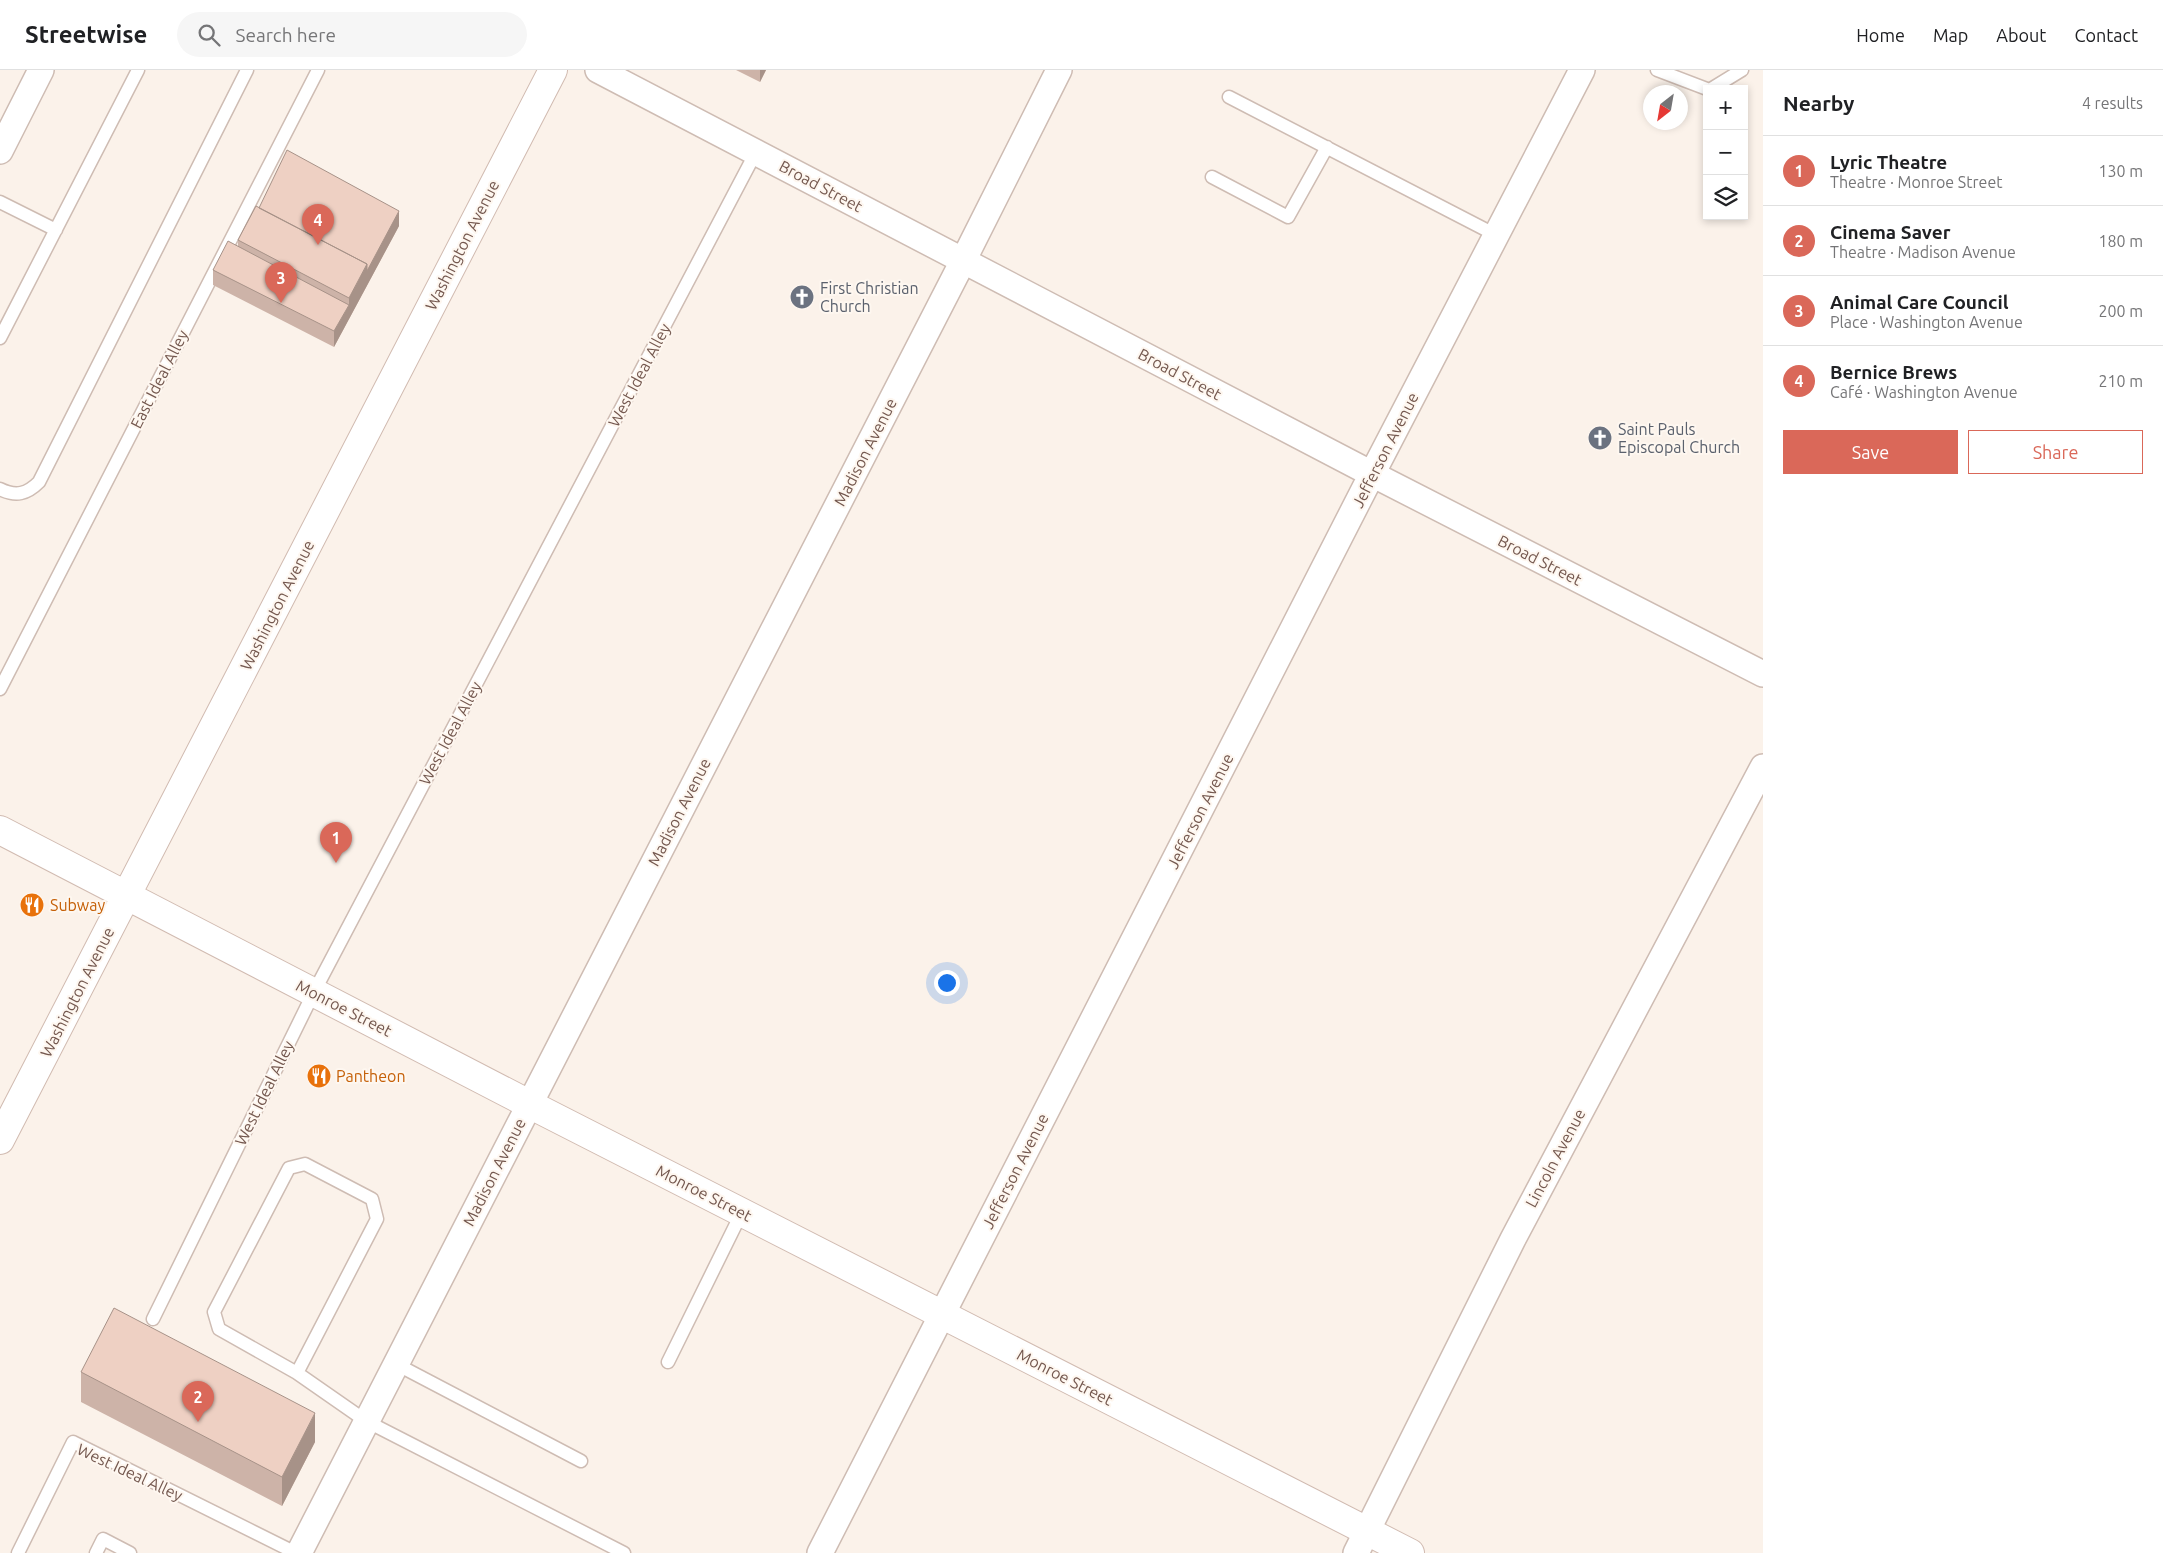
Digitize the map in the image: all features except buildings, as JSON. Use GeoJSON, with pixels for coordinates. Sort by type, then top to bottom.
{"type":"FeatureCollection","features":[{"type":"Feature","properties":{"kind":"street"},"geometry":{"type":"LineString","coordinates":[[0,151],[41,70]]}},
{"type":"Feature","properties":{"kind":"street","name":"Washington Avenue"},"geometry":{"type":"LineString","coordinates":[[0,1140],[553,70]]}},
{"type":"Feature","properties":{"kind":"street","name":"Broad Street"},"geometry":{"type":"LineString","coordinates":[[598,70],[1372,474],[1763,674]]}},
{"type":"Feature","properties":{"kind":"street","name":"Madison Avenue"},"geometry":{"type":"LineString","coordinates":[[297,1553],[396,1364],[1059,70]]}},
{"type":"Feature","properties":{"kind":"street","name":"Jefferson Avenue"},"geometry":{"type":"LineString","coordinates":[[820,1553],[1372,474],[1582,70]]}},
{"type":"Feature","properties":{"kind":"street","name":"Lincoln Avenue"},"geometry":{"type":"LineString","coordinates":[[1362,1542],[1512,1239],[1763,767]]}},
{"type":"Feature","properties":{"kind":"street","name":"Monroe Street"},"geometry":{"type":"LineString","coordinates":[[0,830],[529,1104],[942,1314],[1362,1542],[1410,1553]]}},
{"type":"Feature","properties":{"kind":"lane"},"geometry":{"type":"LineString","coordinates":[[0,338],[138,70]]}},
{"type":"Feature","properties":{"kind":"lane"},"geometry":{"type":"LineString","coordinates":[[0,489],[8,494],[21,494],[39,482],[247,70]]}},
{"type":"Feature","properties":{"kind":"lane","name":"East Ideal Alley"},"geometry":{"type":"LineString","coordinates":[[0,689],[318,70]]}},
{"type":"Feature","properties":{"kind":"lane"},"geometry":{"type":"LineString","coordinates":[[1657,70],[1703,87]]}},
{"type":"Feature","properties":{"kind":"lane"},"geometry":{"type":"LineString","coordinates":[[1718,85],[1742,70]]}},
{"type":"Feature","properties":{"kind":"lane"},"geometry":{"type":"LineString","coordinates":[[1228,97],[1496,235]]}},
{"type":"Feature","properties":{"kind":"lane"},"geometry":{"type":"LineString","coordinates":[[1212,177],[1288,217],[1327,147]]}},
{"type":"Feature","properties":{"kind":"lane","name":"West Ideal Alley"},"geometry":{"type":"LineString","coordinates":[[153,1319],[314,992],[756,152]]}},
{"type":"Feature","properties":{"kind":"lane"},"geometry":{"type":"LineString","coordinates":[[0,202],[56,230]]}},
{"type":"Feature","properties":{"kind":"lane"},"geometry":{"type":"LineString","coordinates":[[298,1373],[377,1219],[372,1199],[305,1164],[289,1168],[214,1312],[218,1330],[298,1373],[366,1421],[624,1553]]}},
{"type":"Feature","properties":{"kind":"lane"},"geometry":{"type":"LineString","coordinates":[[668,1362],[742,1212]]}},
{"type":"Feature","properties":{"kind":"lane"},"geometry":{"type":"LineString","coordinates":[[396,1364],[581,1461]]}},
{"type":"Feature","properties":{"kind":"lane","name":"West Ideal Alley"},"geometry":{"type":"LineString","coordinates":[[18,1553],[73,1442],[297,1553]]}},
{"type":"Feature","properties":{"kind":"lane"},"geometry":{"type":"LineString","coordinates":[[96,1553],[103,1539],[130,1553]]}},
{"type":"Feature","properties":{"kind":"place","name":"Bernice Brews"},"geometry":{"type":"Point","coordinates":[318,245]}},
{"type":"Feature","properties":{"kind":"place","name":"First Christian Church"},"geometry":{"type":"Point","coordinates":[802,297]}},
{"type":"Feature","properties":{"kind":"place","name":"Animal Care Council"},"geometry":{"type":"Point","coordinates":[281,303]}},
{"type":"Feature","properties":{"kind":"place","name":"Saint Pauls Episcopal Church"},"geometry":{"type":"Point","coordinates":[1600,438]}},
{"type":"Feature","properties":{"kind":"place","name":"Lyric Theatre"},"geometry":{"type":"Point","coordinates":[336,863]}},
{"type":"Feature","properties":{"kind":"place","name":"Subway"},"geometry":{"type":"Point","coordinates":[32,905]}},
{"type":"Feature","properties":{"kind":"place","name":"Pantheon"},"geometry":{"type":"Point","coordinates":[319,1076]}},
{"type":"Feature","properties":{"kind":"place","name":"Cinema Saver"},"geometry":{"type":"Point","coordinates":[198,1422]}}]}
